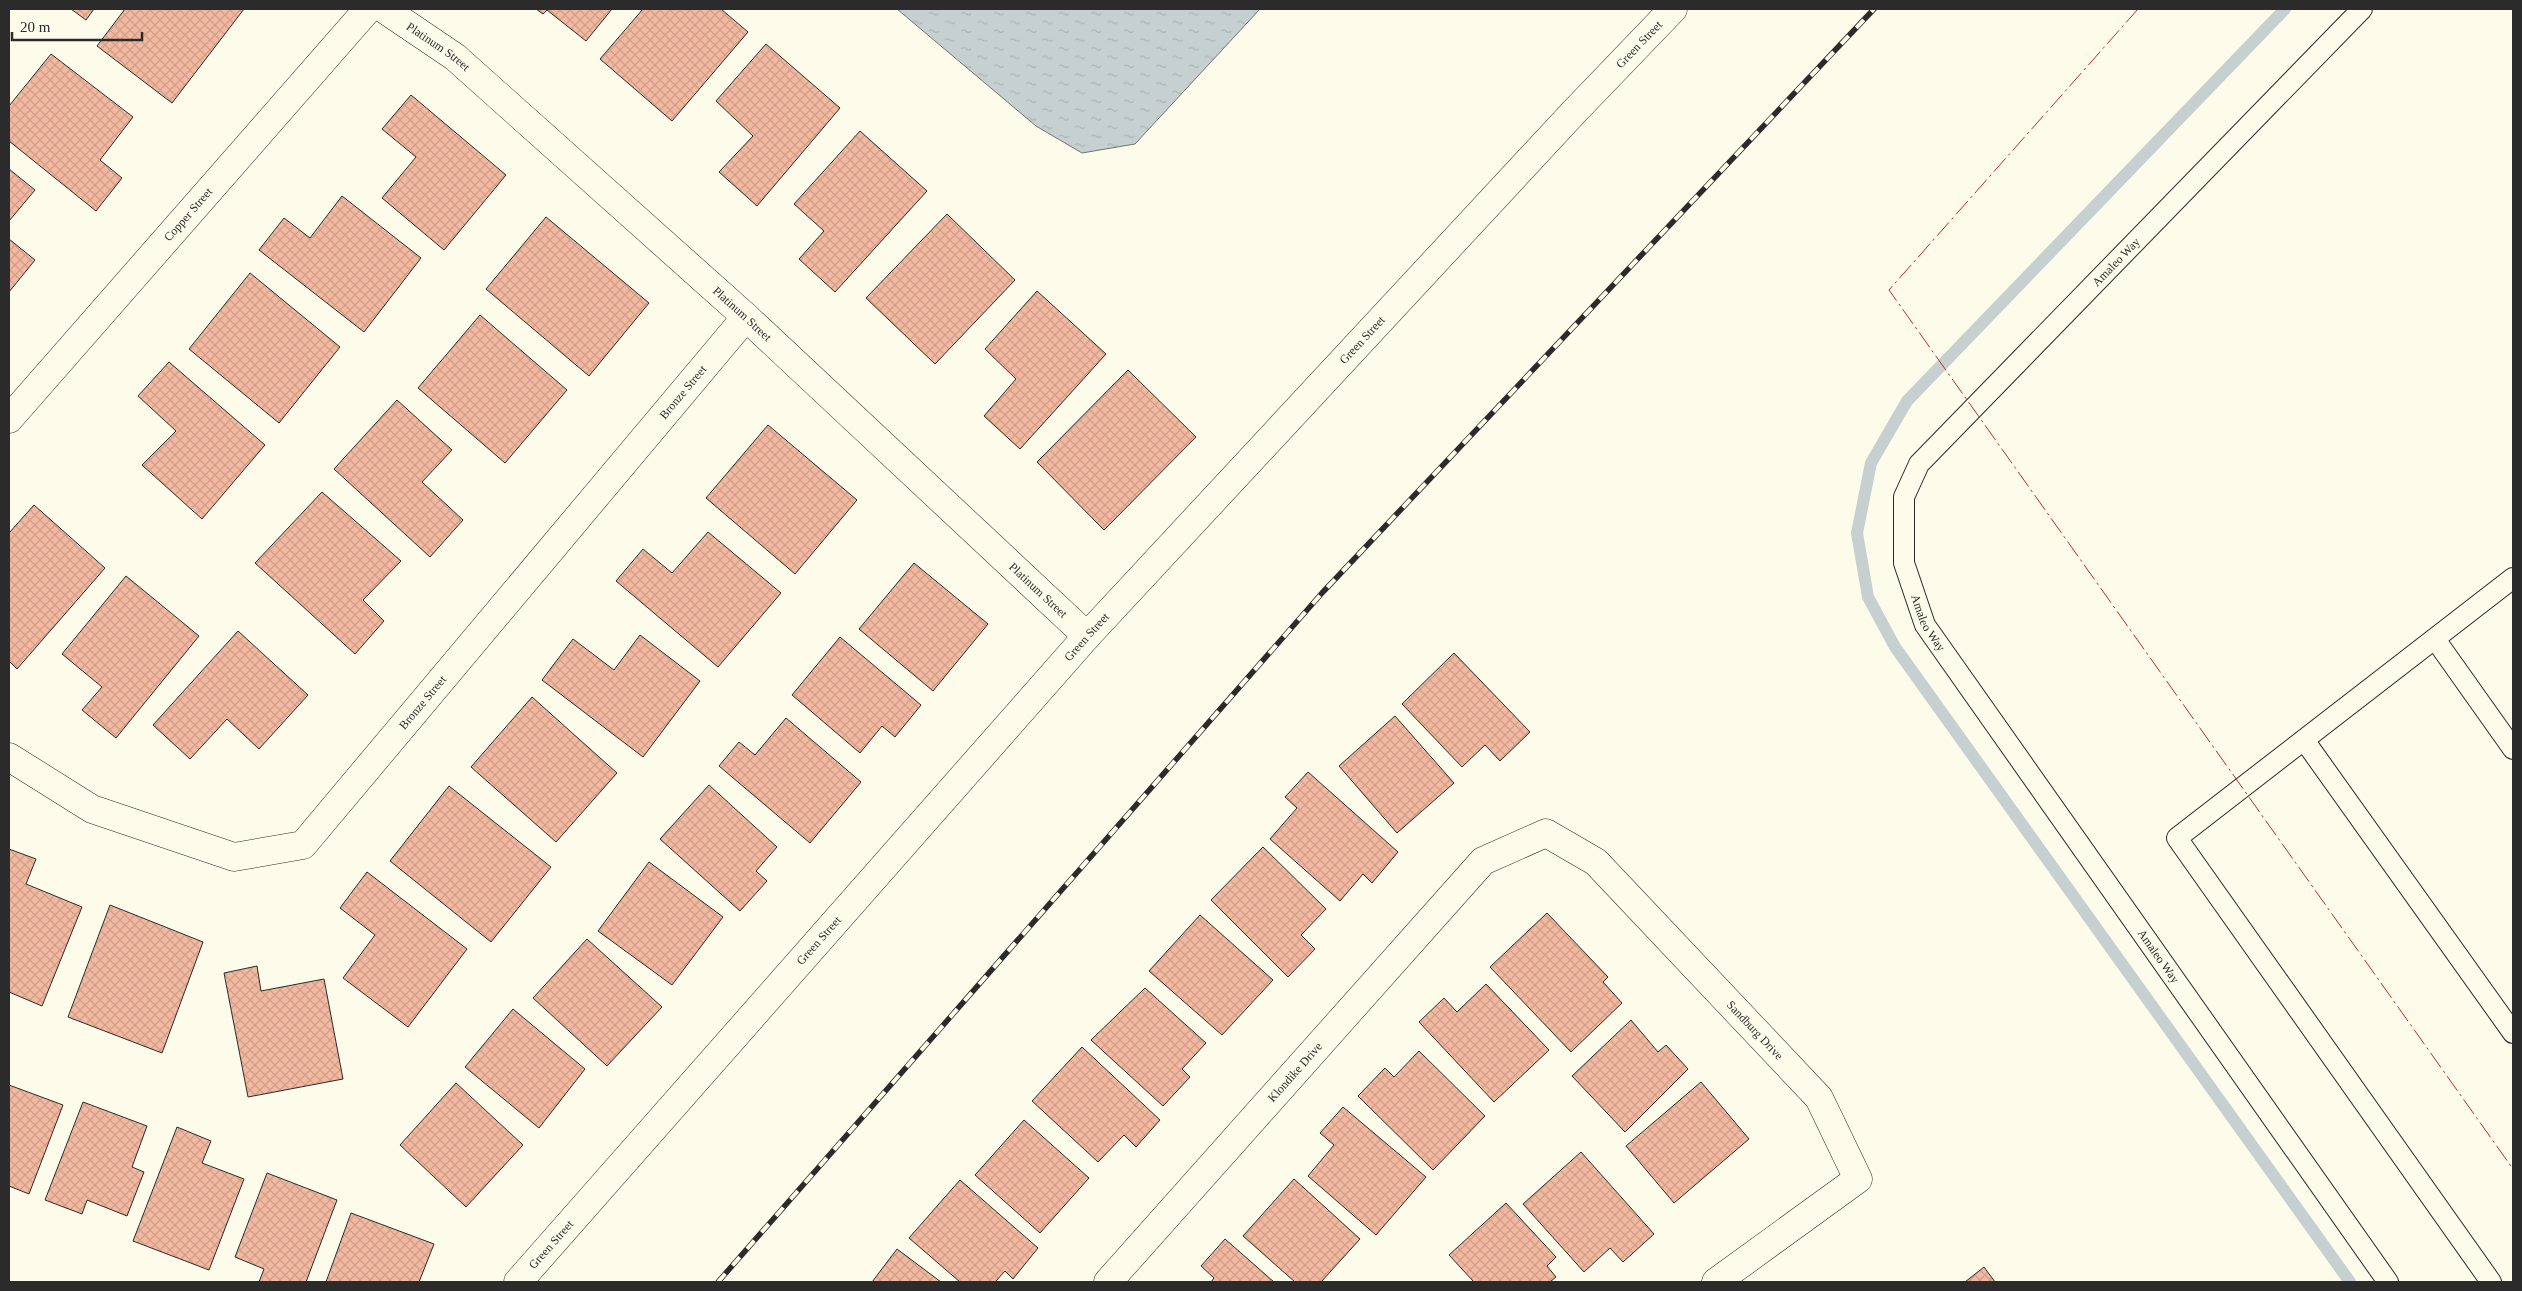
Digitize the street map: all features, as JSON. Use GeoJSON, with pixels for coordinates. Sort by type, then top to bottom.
{"type":"FeatureCollection","features":[{"type":"Feature","properties":{"kind":"street","name":"Copper Street"},"geometry":{"type":"LineString","coordinates":[[9,419],[368,9]]}},
{"type":"Feature","properties":{"kind":"street","name":"Platinum Street"},"geometry":{"type":"LineString","coordinates":[[384,9],[455,57],[746,317],[1087,636]]}},
{"type":"Feature","properties":{"kind":"street","name":"Green Street"},"geometry":{"type":"LineString","coordinates":[[518,1282],[1087,636],[1574,112],[1673,9]]}},
{"type":"Feature","properties":{"kind":"street","name":"Bronze Street"},"geometry":{"type":"LineString","coordinates":[[9,757],[92,809],[234,857],[304,845],[746,317]]}},
{"type":"Feature","properties":{"kind":"street","name":"Sandburg Drive"},"geometry":{"type":"LineString","coordinates":[[1483,861],[1546,833],[1596,862],[1819,1098],[1858,1179],[1716,1282]]}},
{"type":"Feature","properties":{"kind":"street","name":"Klondike Drive"},"geometry":{"type":"LineString","coordinates":[[1108,1282],[1483,861]]}},
{"type":"Feature","properties":{"kind":"lane","name":"Amaleo Way"},"geometry":{"type":"LineString","coordinates":[[2362,9],[1919,464],[1904,497],[1904,563],[1924,625],[2388,1282]]}},
{"type":"Feature","properties":{"kind":"lane"},"geometry":{"type":"LineString","coordinates":[[2491,1282],[2177,838],[2513,578]]}},
{"type":"Feature","properties":{"kind":"lane"},"geometry":{"type":"LineString","coordinates":[[2435,639],[2513,747]]}},
{"type":"Feature","properties":{"kind":"lane"},"geometry":{"type":"LineString","coordinates":[[2304,740],[2513,1033]]}},
{"type":"Feature","properties":{"kind":"water"},"geometry":{"type":"Polygon","coordinates":[[[897,9],[1260,9],[1135,144],[1082,153],[1036,126],[897,9]]]}},
{"type":"Feature","properties":{"kind":"building"},"geometry":{"type":"Polygon","coordinates":[[[71,9],[94,9],[86,20],[71,9]]]}},
{"type":"Feature","properties":{"kind":"building"},"geometry":{"type":"Polygon","coordinates":[[[125,9],[244,9],[172,103],[97,46],[125,9]]]}},
{"type":"Feature","properties":{"kind":"building"},"geometry":{"type":"Polygon","coordinates":[[[536,9],[612,9],[586,41],[547,10],[543,14],[536,9]]]}},
{"type":"Feature","properties":{"kind":"building"},"geometry":{"type":"Polygon","coordinates":[[[643,9],[721,9],[748,32],[672,121],[600,59],[643,9]]]}},
{"type":"Feature","properties":{"kind":"building"},"geometry":{"type":"Polygon","coordinates":[[[766,44],[840,108],[757,206],[719,172],[753,136],[716,101],[766,44]]]}},
{"type":"Feature","properties":{"kind":"building"},"geometry":{"type":"Polygon","coordinates":[[[51,54],[133,117],[100,160],[122,178],[96,211],[9,141],[9,106],[51,54]]]}},
{"type":"Feature","properties":{"kind":"building"},"geometry":{"type":"Polygon","coordinates":[[[411,95],[506,175],[444,250],[382,198],[416,157],[382,129],[411,95]]]}},
{"type":"Feature","properties":{"kind":"building"},"geometry":{"type":"Polygon","coordinates":[[[860,131],[927,191],[835,292],[799,259],[824,231],[794,204],[860,131]]]}},
{"type":"Feature","properties":{"kind":"building"},"geometry":{"type":"Polygon","coordinates":[[[9,169],[35,190],[9,221],[9,169]]]}},
{"type":"Feature","properties":{"kind":"building"},"geometry":{"type":"Polygon","coordinates":[[[342,196],[421,258],[364,332],[259,250],[284,218],[310,238],[342,196]]]}},
{"type":"Feature","properties":{"kind":"building"},"geometry":{"type":"Polygon","coordinates":[[[947,214],[1015,280],[935,364],[866,298],[947,214]]]}},
{"type":"Feature","properties":{"kind":"building"},"geometry":{"type":"Polygon","coordinates":[[[546,217],[649,303],[589,376],[486,289],[546,217]]]}},
{"type":"Feature","properties":{"kind":"building"},"geometry":{"type":"Polygon","coordinates":[[[9,239],[35,260],[9,292],[9,239]]]}},
{"type":"Feature","properties":{"kind":"building"},"geometry":{"type":"Polygon","coordinates":[[[250,273],[340,347],[279,423],[189,349],[250,273]]]}},
{"type":"Feature","properties":{"kind":"building"},"geometry":{"type":"Polygon","coordinates":[[[1037,291],[1106,354],[1020,449],[984,416],[1016,379],[985,349],[1037,291]]]}},
{"type":"Feature","properties":{"kind":"building"},"geometry":{"type":"Polygon","coordinates":[[[480,315],[567,390],[505,463],[418,388],[480,315]]]}},
{"type":"Feature","properties":{"kind":"building"},"geometry":{"type":"Polygon","coordinates":[[[169,362],[265,445],[202,519],[142,465],[176,431],[138,396],[169,362]]]}},
{"type":"Feature","properties":{"kind":"building"},"geometry":{"type":"Polygon","coordinates":[[[1128,370],[1196,437],[1104,530],[1037,462],[1128,370]]]}},
{"type":"Feature","properties":{"kind":"building"},"geometry":{"type":"Polygon","coordinates":[[[397,400],[452,450],[422,482],[463,520],[430,557],[334,469],[397,400]]]}},
{"type":"Feature","properties":{"kind":"building"},"geometry":{"type":"Polygon","coordinates":[[[768,425],[857,500],[795,574],[706,498],[768,425]]]}},
{"type":"Feature","properties":{"kind":"building"},"geometry":{"type":"Polygon","coordinates":[[[322,492],[401,561],[363,600],[384,621],[355,654],[255,563],[322,492]]]}},
{"type":"Feature","properties":{"kind":"building"},"geometry":{"type":"Polygon","coordinates":[[[34,505],[105,568],[17,669],[9,661],[9,533],[34,505]]]}},
{"type":"Feature","properties":{"kind":"building"},"geometry":{"type":"Polygon","coordinates":[[[708,532],[781,593],[718,667],[616,581],[643,549],[672,573],[708,532]]]}},
{"type":"Feature","properties":{"kind":"building"},"geometry":{"type":"Polygon","coordinates":[[[914,563],[988,624],[933,691],[859,629],[914,563]]]}},
{"type":"Feature","properties":{"kind":"building"},"geometry":{"type":"Polygon","coordinates":[[[126,576],[199,636],[116,738],[82,710],[102,687],[62,654],[126,576]]]}},
{"type":"Feature","properties":{"kind":"building"},"geometry":{"type":"Polygon","coordinates":[[[238,631],[308,695],[259,749],[227,719],[190,759],[153,725],[238,631]]]}},
{"type":"Feature","properties":{"kind":"building"},"geometry":{"type":"Polygon","coordinates":[[[640,635],[700,681],[643,757],[542,680],[573,639],[614,670],[640,635]]]}},
{"type":"Feature","properties":{"kind":"building"},"geometry":{"type":"Polygon","coordinates":[[[840,637],[921,705],[895,737],[882,726],[860,753],[792,695],[840,637]]]}},
{"type":"Feature","properties":{"kind":"building"},"geometry":{"type":"Polygon","coordinates":[[[1454,653],[1530,732],[1500,761],[1485,745],[1462,767],[1402,704],[1454,653]]]}},
{"type":"Feature","properties":{"kind":"building"},"geometry":{"type":"Polygon","coordinates":[[[532,697],[617,773],[556,842],[471,767],[532,697]]]}},
{"type":"Feature","properties":{"kind":"building"},"geometry":{"type":"Polygon","coordinates":[[[1395,716],[1454,783],[1397,833],[1339,766],[1395,716]]]}},
{"type":"Feature","properties":{"kind":"building"},"geometry":{"type":"Polygon","coordinates":[[[786,718],[861,782],[810,843],[719,766],[739,742],[755,755],[786,718]]]}},
{"type":"Feature","properties":{"kind":"building"},"geometry":{"type":"Polygon","coordinates":[[[1308,772],[1398,852],[1372,883],[1363,874],[1340,901],[1270,839],[1297,808],[1285,797],[1308,772]]]}},
{"type":"Feature","properties":{"kind":"building"},"geometry":{"type":"Polygon","coordinates":[[[709,785],[777,847],[756,871],[767,881],[740,911],[660,839],[709,785]]]}},
{"type":"Feature","properties":{"kind":"building"},"geometry":{"type":"Polygon","coordinates":[[[449,786],[551,867],[491,942],[390,861],[449,786]]]}},
{"type":"Feature","properties":{"kind":"building"},"geometry":{"type":"Polygon","coordinates":[[[1263,847],[1326,909],[1301,935],[1315,949],[1288,977],[1211,900],[1263,847]]]}},
{"type":"Feature","properties":{"kind":"building"},"geometry":{"type":"Polygon","coordinates":[[[9,849],[36,859],[26,884],[82,907],[42,1006],[9,992],[9,849]]]}},
{"type":"Feature","properties":{"kind":"building"},"geometry":{"type":"Polygon","coordinates":[[[649,862],[723,917],[672,985],[598,931],[649,862]]]}},
{"type":"Feature","properties":{"kind":"building"},"geometry":{"type":"Polygon","coordinates":[[[367,872],[467,949],[408,1027],[343,978],[375,935],[340,908],[367,872]]]}},
{"type":"Feature","properties":{"kind":"building"},"geometry":{"type":"Polygon","coordinates":[[[110,905],[203,942],[162,1053],[68,1017],[110,905]]]}},
{"type":"Feature","properties":{"kind":"building"},"geometry":{"type":"Polygon","coordinates":[[[1547,913],[1608,977],[1603,982],[1622,1003],[1571,1052],[1490,967],[1547,913]]]}},
{"type":"Feature","properties":{"kind":"building"},"geometry":{"type":"Polygon","coordinates":[[[1200,915],[1273,980],[1222,1035],[1149,971],[1200,915]]]}},
{"type":"Feature","properties":{"kind":"building"},"geometry":{"type":"Polygon","coordinates":[[[587,939],[662,1007],[607,1066],[533,998],[587,939]]]}},
{"type":"Feature","properties":{"kind":"building"},"geometry":{"type":"Polygon","coordinates":[[[257,966],[261,991],[324,979],[343,1079],[248,1097],[224,973],[257,966]]]}},
{"type":"Feature","properties":{"kind":"building"},"geometry":{"type":"Polygon","coordinates":[[[1486,984],[1549,1050],[1494,1102],[1419,1022],[1444,998],[1457,1012],[1486,984]]]}},
{"type":"Feature","properties":{"kind":"building"},"geometry":{"type":"Polygon","coordinates":[[[1145,988],[1206,1043],[1182,1069],[1190,1077],[1163,1106],[1091,1040],[1145,988]]]}},
{"type":"Feature","properties":{"kind":"building"},"geometry":{"type":"Polygon","coordinates":[[[513,1009],[585,1069],[539,1128],[465,1067],[513,1009]]]}},
{"type":"Feature","properties":{"kind":"building"},"geometry":{"type":"Polygon","coordinates":[[[1631,1020],[1658,1052],[1666,1045],[1688,1069],[1625,1132],[1572,1076],[1631,1020]]]}},
{"type":"Feature","properties":{"kind":"building"},"geometry":{"type":"Polygon","coordinates":[[[1082,1047],[1160,1120],[1136,1147],[1124,1135],[1098,1162],[1032,1101],[1082,1047]]]}},
{"type":"Feature","properties":{"kind":"building"},"geometry":{"type":"Polygon","coordinates":[[[1419,1051],[1485,1116],[1433,1170],[1358,1096],[1385,1068],[1394,1077],[1419,1051]]]}},
{"type":"Feature","properties":{"kind":"building"},"geometry":{"type":"Polygon","coordinates":[[[1701,1082],[1749,1139],[1674,1203],[1626,1146],[1701,1082]]]}},
{"type":"Feature","properties":{"kind":"building"},"geometry":{"type":"Polygon","coordinates":[[[456,1083],[523,1145],[466,1207],[400,1145],[456,1083]]]}},
{"type":"Feature","properties":{"kind":"building"},"geometry":{"type":"Polygon","coordinates":[[[9,1085],[63,1105],[29,1194],[9,1186],[9,1085]]]}},
{"type":"Feature","properties":{"kind":"building"},"geometry":{"type":"Polygon","coordinates":[[[83,1102],[147,1126],[132,1167],[144,1172],[127,1216],[87,1200],[82,1214],[45,1200],[83,1102]]]}},
{"type":"Feature","properties":{"kind":"building"},"geometry":{"type":"Polygon","coordinates":[[[1343,1107],[1426,1177],[1376,1235],[1308,1176],[1334,1145],[1320,1133],[1343,1107]]]}},
{"type":"Feature","properties":{"kind":"building"},"geometry":{"type":"Polygon","coordinates":[[[1024,1120],[1089,1178],[1040,1233],[975,1175],[1024,1120]]]}},
{"type":"Feature","properties":{"kind":"building"},"geometry":{"type":"Polygon","coordinates":[[[177,1127],[211,1141],[202,1163],[244,1179],[209,1270],[133,1241],[177,1127]]]}},
{"type":"Feature","properties":{"kind":"building"},"geometry":{"type":"Polygon","coordinates":[[[1581,1152],[1654,1234],[1623,1262],[1610,1248],[1584,1272],[1523,1204],[1581,1152]]]}},
{"type":"Feature","properties":{"kind":"building"},"geometry":{"type":"Polygon","coordinates":[[[267,1173],[337,1200],[306,1282],[259,1282],[264,1269],[235,1257],[267,1173]]]}},
{"type":"Feature","properties":{"kind":"building"},"geometry":{"type":"Polygon","coordinates":[[[1294,1179],[1360,1239],[1321,1282],[1295,1282],[1243,1236],[1294,1179]]]}},
{"type":"Feature","properties":{"kind":"building"},"geometry":{"type":"Polygon","coordinates":[[[960,1180],[1038,1248],[1013,1279],[1005,1271],[995,1282],[960,1282],[909,1238],[960,1180]]]}},
{"type":"Feature","properties":{"kind":"building"},"geometry":{"type":"Polygon","coordinates":[[[1506,1203],[1556,1257],[1547,1266],[1556,1277],[1550,1282],[1474,1282],[1449,1255],[1506,1203]]]}},
{"type":"Feature","properties":{"kind":"building"},"geometry":{"type":"Polygon","coordinates":[[[351,1213],[434,1244],[419,1282],[326,1282],[351,1213]]]}},
{"type":"Feature","properties":{"kind":"building"},"geometry":{"type":"Polygon","coordinates":[[[1225,1239],[1274,1282],[1211,1282],[1214,1278],[1201,1266],[1225,1239]]]}},
{"type":"Feature","properties":{"kind":"building"},"geometry":{"type":"Polygon","coordinates":[[[897,1249],[941,1282],[872,1282],[897,1249]]]}},
{"type":"Feature","properties":{"kind":"building"},"geometry":{"type":"Polygon","coordinates":[[[1984,1267],[1995,1282],[1965,1282],[1984,1267]]]}},
{"type":"Feature","properties":{"kind":"waterway"},"geometry":{"type":"LineString","coordinates":[[2285,9],[1907,401],[1871,463],[1857,533],[1868,597],[1895,647],[2350,1282]]}},
{"type":"Feature","properties":{"kind":"railway"},"geometry":{"type":"LineString","coordinates":[[718,1282],[1322,593],[1874,9]]}},
{"type":"Feature","properties":{"kind":"power"},"geometry":{"type":"LineString","coordinates":[[2138,9],[1889,290],[2513,1169]]}}]}
